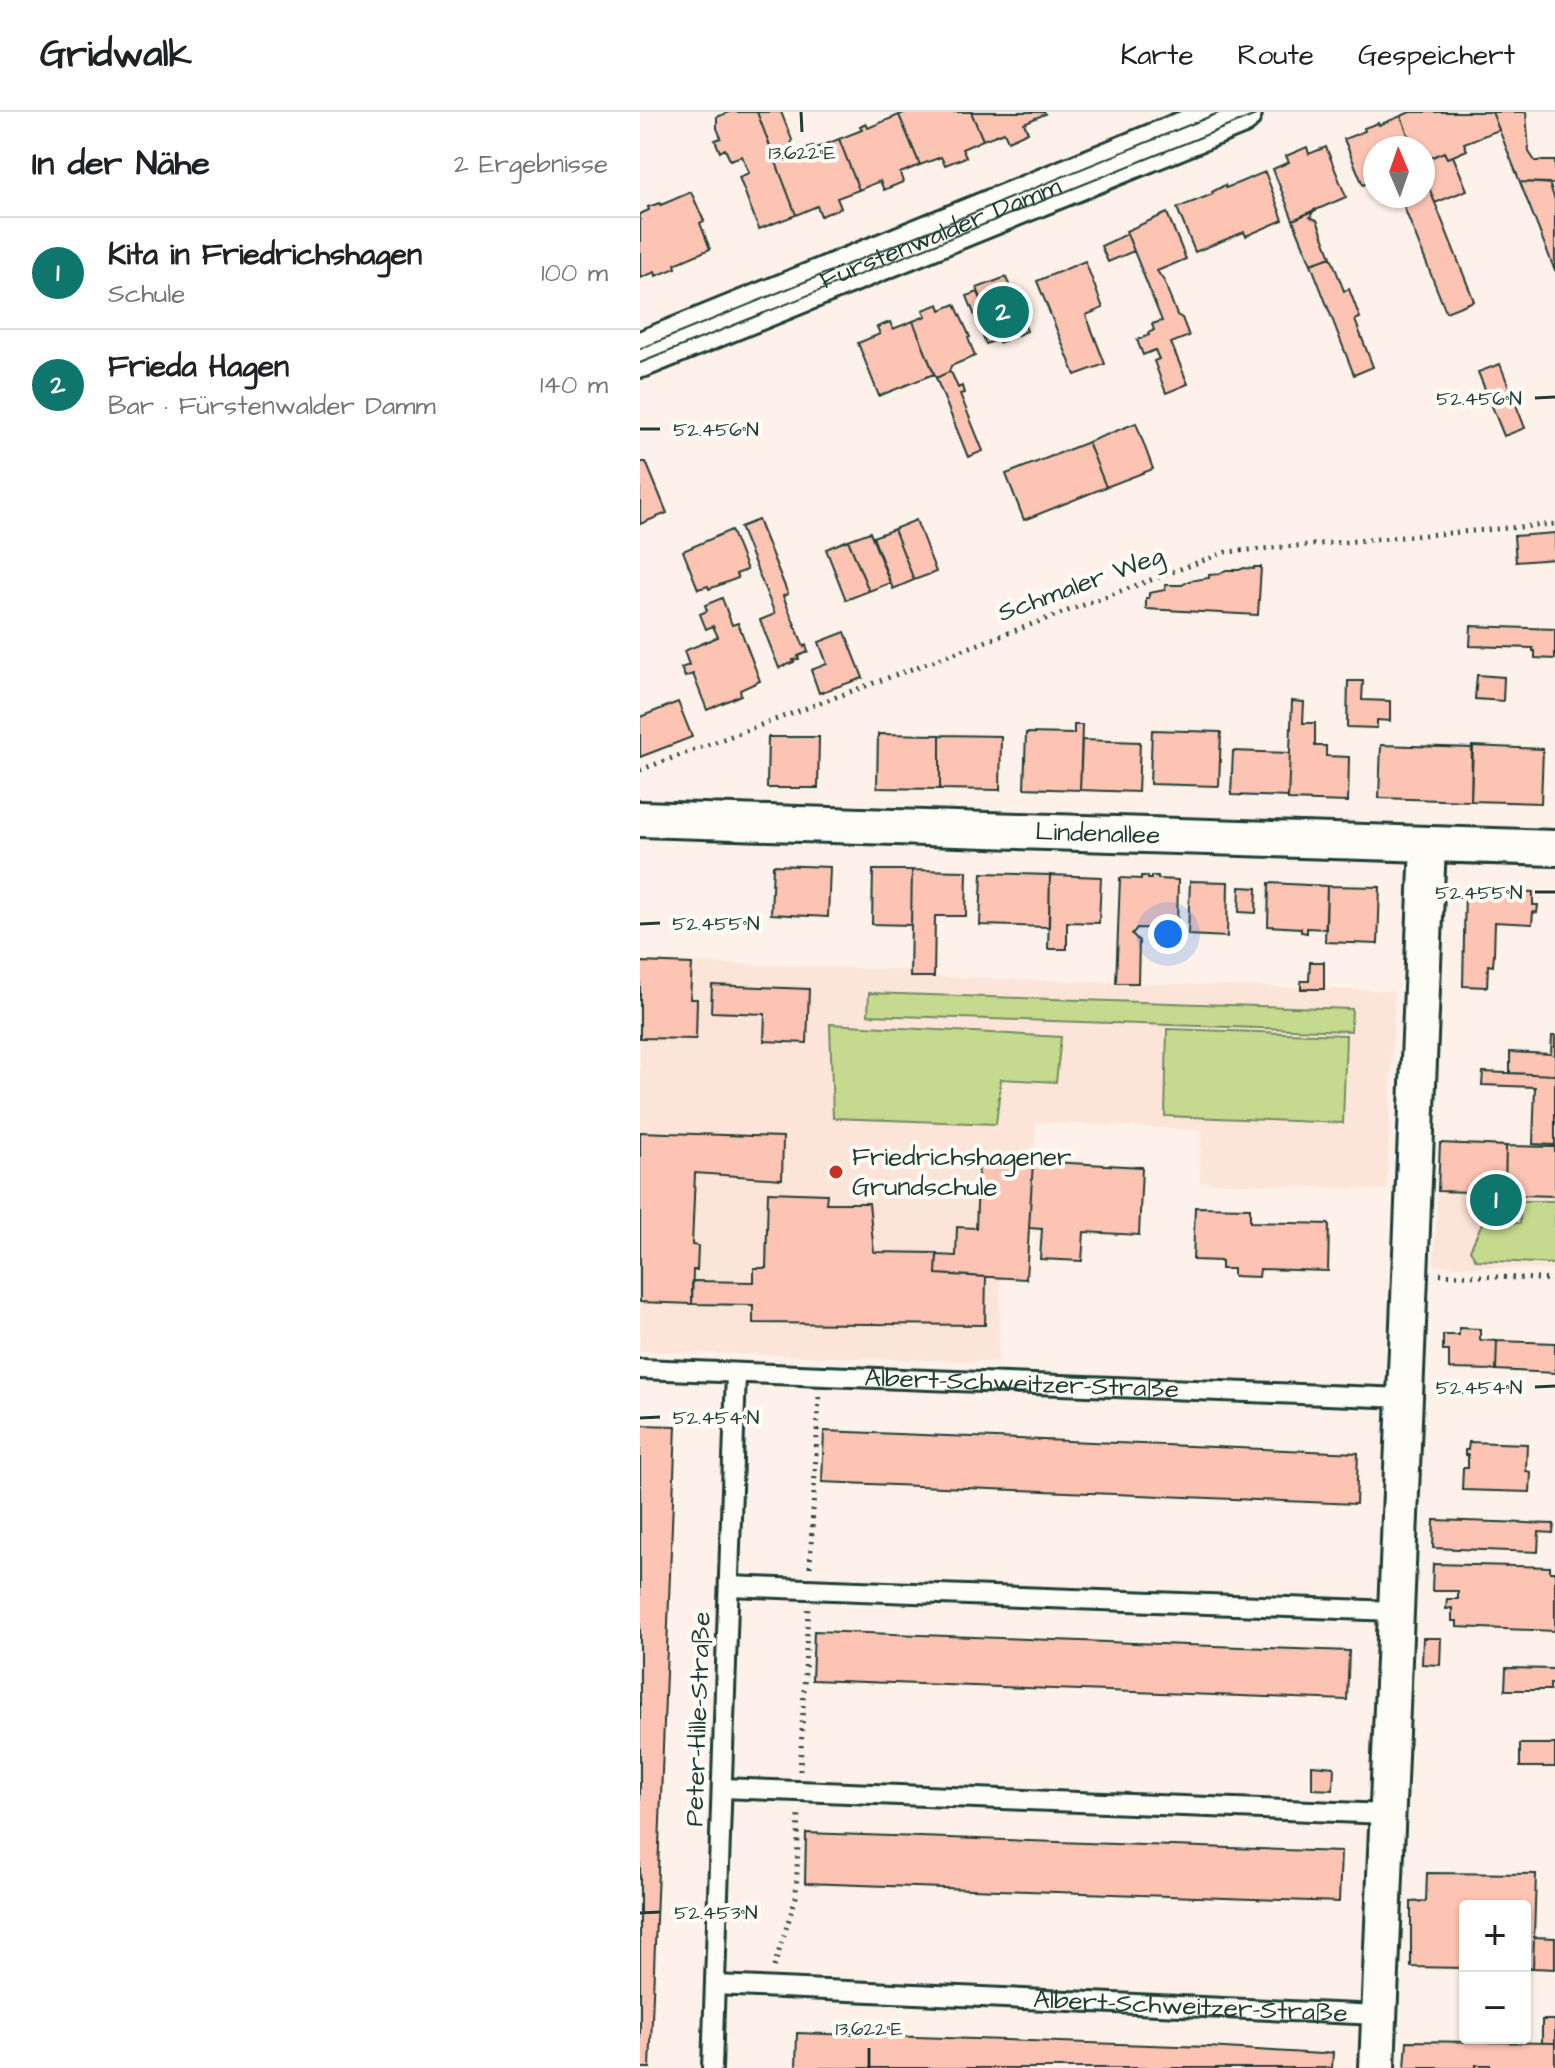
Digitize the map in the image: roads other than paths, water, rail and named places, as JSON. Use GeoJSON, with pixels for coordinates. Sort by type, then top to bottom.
{"type":"FeatureCollection","features":[{"type":"Feature","properties":{"kind":"main road","name":"Fürstenwalder Damm"},"geometry":{"type":"LineString","coordinates":[[640,355],[1239,112]]}},
{"type":"Feature","properties":{"kind":"street","name":"Lindenallee"},"geometry":{"type":"LineString","coordinates":[[640,819],[1555,848]]}},
{"type":"Feature","properties":{"kind":"street","name":"Albert-Schweitzer-Straße"},"geometry":{"type":"LineString","coordinates":[[1377,2068],[1428,844]]}},
{"type":"Feature","properties":{"kind":"lane","name":"Albert-Schweitzer-Straße"},"geometry":{"type":"LineString","coordinates":[[640,1369],[1405,1398]]}},
{"type":"Feature","properties":{"kind":"lane","name":"Peter-Hille-Straße"},"geometry":{"type":"LineString","coordinates":[[712,2068],[736,1373]]}},
{"type":"Feature","properties":{"kind":"lane"},"geometry":{"type":"LineString","coordinates":[[729,1586],[1395,1611]]}},
{"type":"Feature","properties":{"kind":"lane"},"geometry":{"type":"LineString","coordinates":[[722,1788],[1387,1814]]}},
{"type":"Feature","properties":{"kind":"lane","name":"Albert-Schweitzer-Straße"},"geometry":{"type":"LineString","coordinates":[[715,1985],[1379,2015]]}},
{"type":"Feature","properties":{"kind":"tram line"},"geometry":{"type":"LineString","coordinates":[[640,349],[1221,112]]}},
{"type":"Feature","properties":{"kind":"tram line"},"geometry":{"type":"LineString","coordinates":[[640,363],[1263,112]]}},
{"type":"Feature","properties":{"kind":"place","name":"Frieda Hagen"},"geometry":{"type":"Point","coordinates":[1003,312]}},
{"type":"Feature","properties":{"kind":"place","name":"Friedrichshagener Grundschule"},"geometry":{"type":"Point","coordinates":[836,1172]}},
{"type":"Feature","properties":{"kind":"place","name":"Kita in Friedrichshagen"},"geometry":{"type":"Point","coordinates":[1496,1200]}}]}
